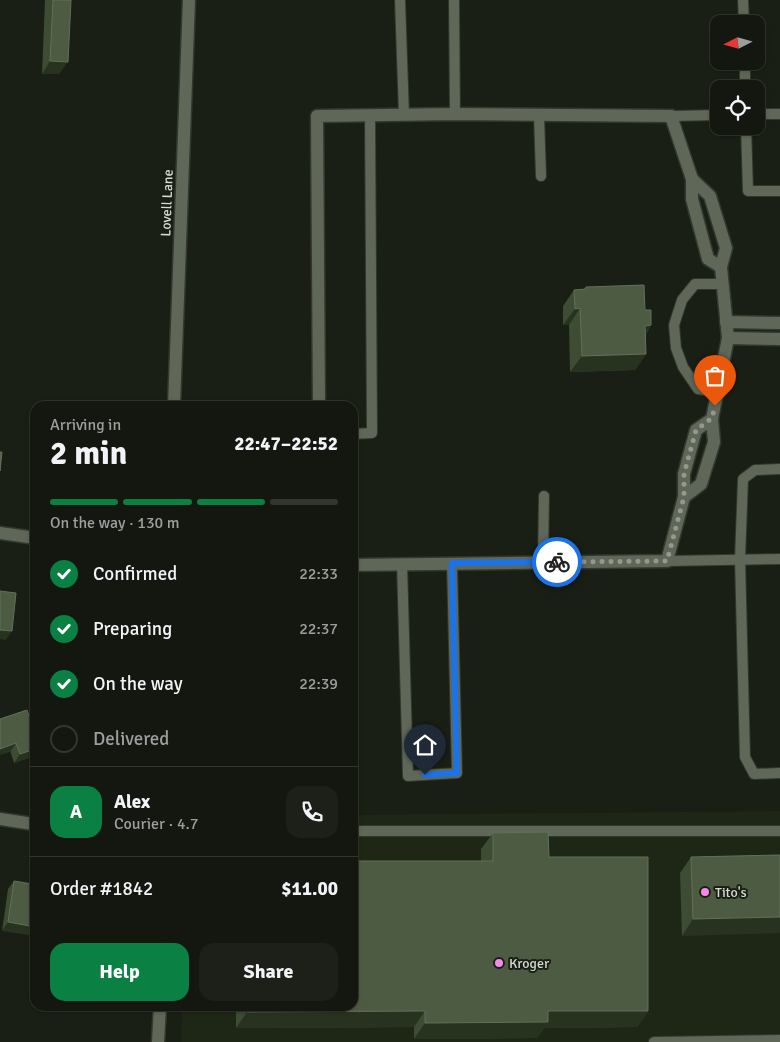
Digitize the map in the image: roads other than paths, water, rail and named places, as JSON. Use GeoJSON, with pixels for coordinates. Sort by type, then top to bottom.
{"type":"FeatureCollection","features":[{"type":"Feature","properties":{"kind":"street","name":"Lovell Lane"},"geometry":{"type":"LineString","coordinates":[[174,401],[189,0]]}},
{"type":"Feature","properties":{"kind":"street"},"geometry":{"type":"LineString","coordinates":[[319,401],[317,116],[455,114],[671,116],[692,179],[692,198],[708,259],[721,267]]}},
{"type":"Feature","properties":{"kind":"street"},"geometry":{"type":"LineString","coordinates":[[684,497],[701,484],[714,442],[712,418],[728,338],[721,267],[726,248],[710,196],[692,179]]}},
{"type":"Feature","properties":{"kind":"street"},"geometry":{"type":"LineString","coordinates":[[702,235],[720,229]]}},
{"type":"Feature","properties":{"kind":"street"},"geometry":{"type":"LineString","coordinates":[[726,322],[780,324]]}},
{"type":"Feature","properties":{"kind":"street"},"geometry":{"type":"LineString","coordinates":[[728,338],[780,339]]}},
{"type":"Feature","properties":{"kind":"street"},"geometry":{"type":"LineString","coordinates":[[358,564],[667,561],[684,497],[684,474],[696,430],[712,418]]}},
{"type":"Feature","properties":{"kind":"street"},"geometry":{"type":"LineString","coordinates":[[691,450],[710,454]]}},
{"type":"Feature","properties":{"kind":"street"},"geometry":{"type":"LineString","coordinates":[[0,533],[30,537]]}},
{"type":"Feature","properties":{"kind":"street"},"geometry":{"type":"LineString","coordinates":[[0,819],[30,824]]}},
{"type":"Feature","properties":{"kind":"street"},"geometry":{"type":"LineString","coordinates":[[158,1042],[160,1011]]}},
{"type":"Feature","properties":{"kind":"lane"},"geometry":{"type":"LineString","coordinates":[[400,0],[404,115]]}},
{"type":"Feature","properties":{"kind":"lane"},"geometry":{"type":"LineString","coordinates":[[454,0],[455,114]]}},
{"type":"Feature","properties":{"kind":"lane"},"geometry":{"type":"LineString","coordinates":[[743,0],[744,15]]}},
{"type":"Feature","properties":{"kind":"lane"},"geometry":{"type":"LineString","coordinates":[[765,114],[780,114]]}},
{"type":"Feature","properties":{"kind":"lane"},"geometry":{"type":"LineString","coordinates":[[671,116],[710,115]]}},
{"type":"Feature","properties":{"kind":"lane"},"geometry":{"type":"LineString","coordinates":[[358,434],[372,433],[370,116]]}},
{"type":"Feature","properties":{"kind":"lane"},"geometry":{"type":"LineString","coordinates":[[539,116],[541,176]]}},
{"type":"Feature","properties":{"kind":"lane"},"geometry":{"type":"LineString","coordinates":[[746,135],[748,191],[780,191]]}},
{"type":"Feature","properties":{"kind":"lane"},"geometry":{"type":"LineString","coordinates":[[718,392],[698,388],[683,367],[676,348],[674,325],[682,300],[695,284],[722,284]]}},
{"type":"Feature","properties":{"kind":"lane"},"geometry":{"type":"LineString","coordinates":[[780,469],[755,470],[743,479],[740,560],[745,757],[754,774],[780,773]]}},
{"type":"Feature","properties":{"kind":"lane"},"geometry":{"type":"LineString","coordinates":[[543,562],[544,496]]}},
{"type":"Feature","properties":{"kind":"lane"},"geometry":{"type":"LineString","coordinates":[[667,561],[780,559]]}},
{"type":"Feature","properties":{"kind":"lane"},"geometry":{"type":"LineString","coordinates":[[402,564],[408,776],[457,773],[452,563]]}},
{"type":"Feature","properties":{"kind":"lane"},"geometry":{"type":"LineString","coordinates":[[358,831],[780,831]]}},
{"type":"Feature","properties":{"kind":"lane"},"geometry":{"type":"LineString","coordinates":[[654,1042],[776,1041]]}},
{"type":"Feature","properties":{"kind":"place","name":"Tito's"},"geometry":{"type":"Point","coordinates":[705,892]}},
{"type":"Feature","properties":{"kind":"place","name":"Kroger"},"geometry":{"type":"Point","coordinates":[499,963]}}]}
